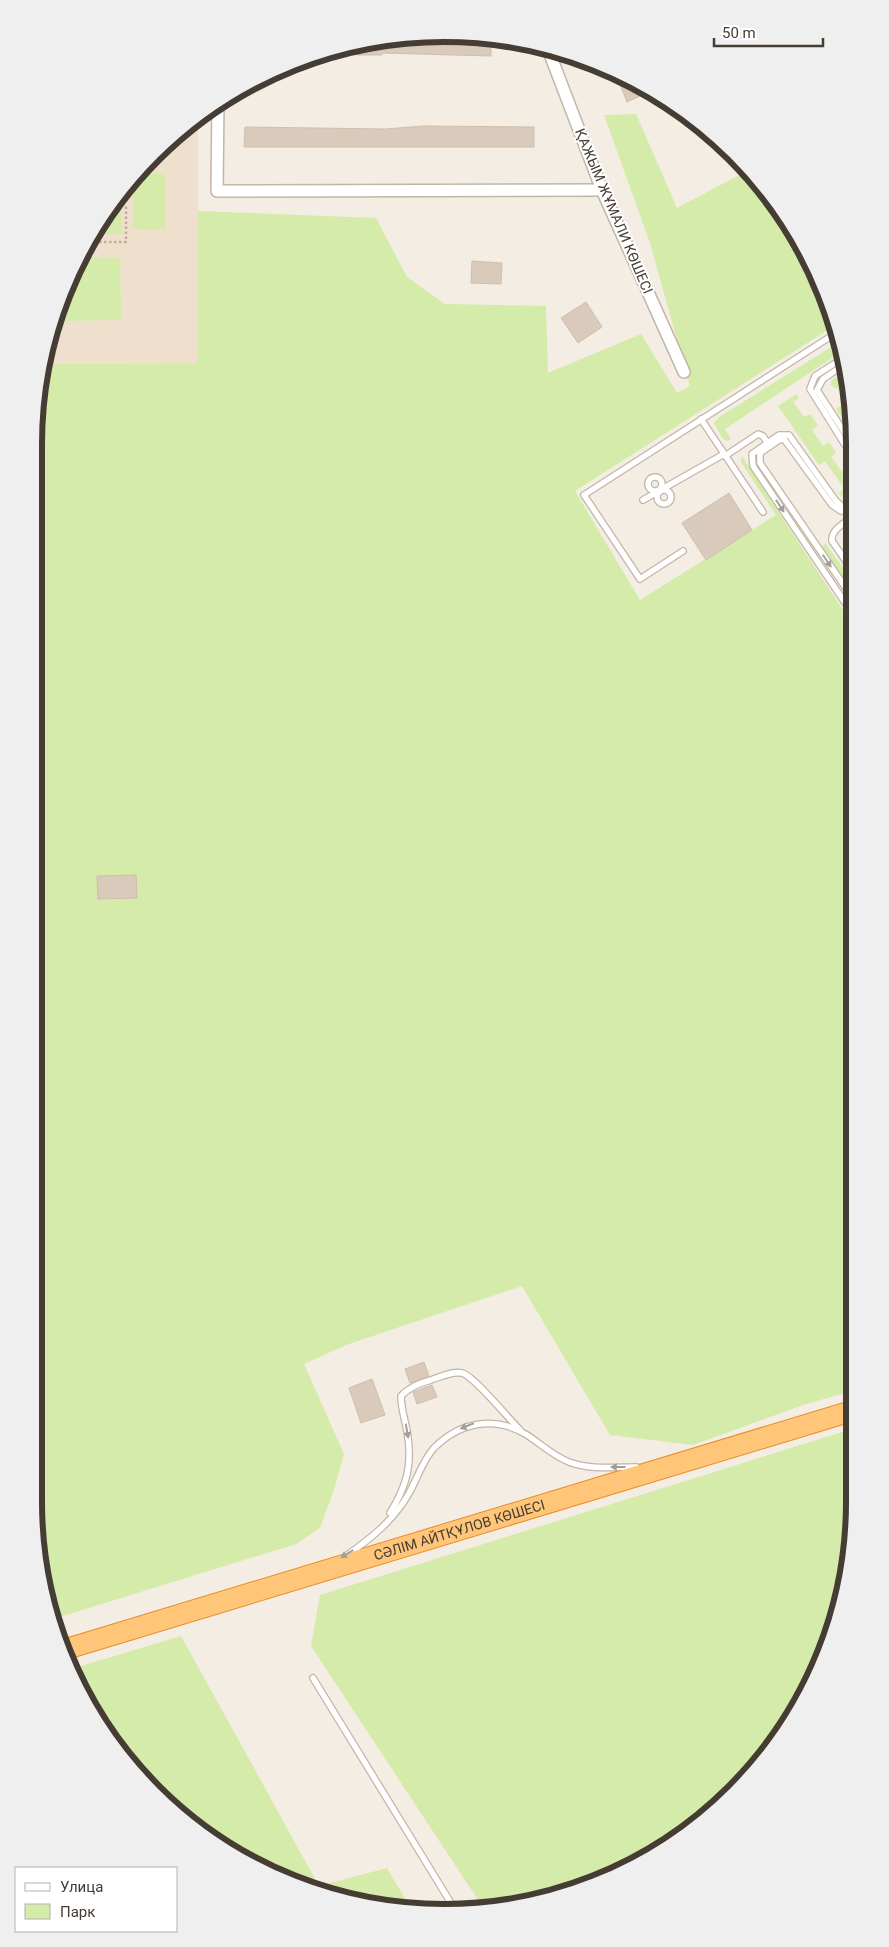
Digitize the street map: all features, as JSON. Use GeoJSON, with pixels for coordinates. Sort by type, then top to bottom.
{"type":"FeatureCollection","features":[{"type":"Feature","properties":{"kind":"highway","name":"СӘЛІМ АЙТҚҰЛОВ КӨШЕСІ"},"geometry":{"type":"LineString","coordinates":[[70,1648],[846,1413]]}},
{"type":"Feature","properties":{"kind":"street","name":"ҚАЖЫМ ЖҰМАЛИ КӨШЕСІ"},"geometry":{"type":"LineString","coordinates":[[551,57],[602,190],[684,372]]}},
{"type":"Feature","properties":{"kind":"street"},"geometry":{"type":"LineString","coordinates":[[218,112],[217,191],[602,190]]}},
{"type":"Feature","properties":{"kind":"lane"},"geometry":{"type":"LineString","coordinates":[[683,551],[640,579],[584,494],[831,335]]}},
{"type":"Feature","properties":{"kind":"lane"},"geometry":{"type":"LineString","coordinates":[[838,361],[816,376],[810,389],[846,446]]}},
{"type":"Feature","properties":{"kind":"lane"},"geometry":{"type":"LineString","coordinates":[[839,368],[822,379],[817,390],[846,435]]}},
{"type":"Feature","properties":{"kind":"lane"},"geometry":{"type":"LineString","coordinates":[[701,420],[762,512]]}},
{"type":"Feature","properties":{"kind":"lane"},"geometry":{"type":"LineString","coordinates":[[846,508],[838,504],[792,436],[782,433],[752,454],[753,466],[846,604]]}},
{"type":"Feature","properties":{"kind":"lane"},"geometry":{"type":"LineString","coordinates":[[643,500],[725,455],[758,434],[763,436],[768,444]]}},
{"type":"Feature","properties":{"kind":"lane"},"geometry":{"type":"LineString","coordinates":[[768,444],[760,453],[760,463],[846,588]]}},
{"type":"Feature","properties":{"kind":"lane"},"geometry":{"type":"LineString","coordinates":[[846,522],[834,531],[832,538],[846,560]]}},
{"type":"Feature","properties":{"kind":"lane"},"geometry":{"type":"LineString","coordinates":[[373,1536],[402,1495],[407,1480],[410,1450],[401,1396],[411,1387],[453,1373],[470,1377],[504,1415],[526,1434],[568,1462],[589,1468],[666,1467]]}},
{"type":"Feature","properties":{"kind":"lane"},"geometry":{"type":"LineString","coordinates":[[301,1579],[346,1556],[373,1536],[393,1515],[408,1495],[432,1450],[451,1433],[475,1423],[494,1422],[526,1434]]}},
{"type":"Feature","properties":{"kind":"lane"},"geometry":{"type":"LineString","coordinates":[[313,1678],[452,1904]]}},
{"type":"Feature","properties":{"kind":"path"},"geometry":{"type":"LineString","coordinates":[[97,242],[126,242],[126,206]]}},
{"type":"Feature","properties":{"kind":"shaded area"},"geometry":{"type":"Polygon","coordinates":[[[198,128],[198,363],[50,364],[56,340],[73,291],[96,243],[142,179],[179,142],[198,128]]]}},
{"type":"Feature","properties":{"kind":"green space"},"geometry":{"type":"Polygon","coordinates":[[[636,114],[677,208],[742,174],[779,221],[793,244],[816,291],[829,329],[575,491],[640,600],[776,515],[741,462],[742,456],[846,615],[846,1393],[803,1405],[693,1445],[610,1435],[522,1286],[346,1345],[304,1364],[344,1454],[334,1490],[320,1528],[296,1544],[59,1617],[50,1581],[46,1555],[42,1502],[42,444],[43,418],[50,364],[198,363],[198,211],[376,218],[407,277],[445,304],[546,306],[548,373],[641,334],[677,393],[690,386],[650,243],[604,115],[636,114]]]}},
{"type":"Feature","properties":{"kind":"green space"},"geometry":{"type":"Polygon","coordinates":[[[147,174],[165,174],[165,230],[133,229],[134,190],[147,174]]]}},
{"type":"Feature","properties":{"kind":"green space"},"geometry":{"type":"Polygon","coordinates":[[[121,207],[121,234],[102,234],[121,207]]]}},
{"type":"Feature","properties":{"kind":"green space"},"geometry":{"type":"Polygon","coordinates":[[[89,257],[120,257],[121,320],[62,321],[73,291],[89,257]]]}},
{"type":"Feature","properties":{"kind":"green space"},"geometry":{"type":"Polygon","coordinates":[[[834,345],[836,355],[725,429],[731,439],[728,441],[723,439],[714,423],[719,417],[834,345]]]}},
{"type":"Feature","properties":{"kind":"green space"},"geometry":{"type":"Polygon","coordinates":[[[840,374],[843,389],[840,391],[831,385],[831,381],[840,374]]]}},
{"type":"Feature","properties":{"kind":"green space"},"geometry":{"type":"Polygon","coordinates":[[[796,394],[799,398],[793,402],[804,417],[810,414],[818,425],[812,430],[823,446],[829,442],[836,453],[831,457],[842,472],[846,470],[846,501],[839,493],[844,488],[825,461],[819,465],[778,406],[796,394]]]}},
{"type":"Feature","properties":{"kind":"green space"},"geometry":{"type":"Polygon","coordinates":[[[844,403],[843,407],[845,411],[846,425],[836,409],[844,403]]]}},
{"type":"Feature","properties":{"kind":"green space"},"geometry":{"type":"Polygon","coordinates":[[[826,544],[846,572],[846,582],[823,549],[823,545],[826,544]]]}},
{"type":"Feature","properties":{"kind":"green space"},"geometry":{"type":"Polygon","coordinates":[[[846,1431],[846,1529],[839,1581],[833,1607],[816,1656],[793,1704],[779,1726],[747,1768],[729,1787],[710,1805],[668,1837],[646,1851],[598,1874],[549,1891],[480,1903],[311,1646],[320,1595],[846,1431]]]}},
{"type":"Feature","properties":{"kind":"green space"},"geometry":{"type":"Polygon","coordinates":[[[181,1636],[318,1884],[291,1874],[243,1851],[179,1805],[142,1768],[110,1726],[96,1704],[78,1667],[181,1636]]]}},
{"type":"Feature","properties":{"kind":"green space"},"geometry":{"type":"Polygon","coordinates":[[[387,1868],[408,1903],[366,1897],[322,1885],[387,1868]]]}},
{"type":"Feature","properties":{"kind":"building"},"geometry":{"type":"Polygon","coordinates":[[[444,42],[491,45],[491,56],[382,53],[382,55],[357,55],[357,52],[366,50],[418,43],[444,42]]]}},
{"type":"Feature","properties":{"kind":"building"},"geometry":{"type":"Polygon","coordinates":[[[619,83],[643,95],[627,102],[619,83]]]}},
{"type":"Feature","properties":{"kind":"building"},"geometry":{"type":"Polygon","coordinates":[[[423,126],[534,127],[534,147],[244,147],[245,127],[386,129],[423,126]]]}},
{"type":"Feature","properties":{"kind":"building"},"geometry":{"type":"Polygon","coordinates":[[[472,261],[502,263],[501,284],[471,283],[472,261]]]}},
{"type":"Feature","properties":{"kind":"building"},"geometry":{"type":"Polygon","coordinates":[[[586,302],[602,327],[578,343],[561,318],[586,302]]]}},
{"type":"Feature","properties":{"kind":"building"},"geometry":{"type":"Polygon","coordinates":[[[729,493],[752,530],[706,560],[682,523],[729,493]]]}},
{"type":"Feature","properties":{"kind":"building"},"geometry":{"type":"Polygon","coordinates":[[[136,875],[137,898],[98,899],[97,876],[136,875]]]}},
{"type":"Feature","properties":{"kind":"building"},"geometry":{"type":"Polygon","coordinates":[[[424,1362],[429,1376],[410,1383],[405,1369],[424,1362]]]}},
{"type":"Feature","properties":{"kind":"building"},"geometry":{"type":"Polygon","coordinates":[[[372,1379],[385,1415],[361,1423],[349,1388],[372,1379]]]}},
{"type":"Feature","properties":{"kind":"building"},"geometry":{"type":"Polygon","coordinates":[[[432,1385],[437,1397],[417,1404],[413,1392],[432,1385]]]}}]}
